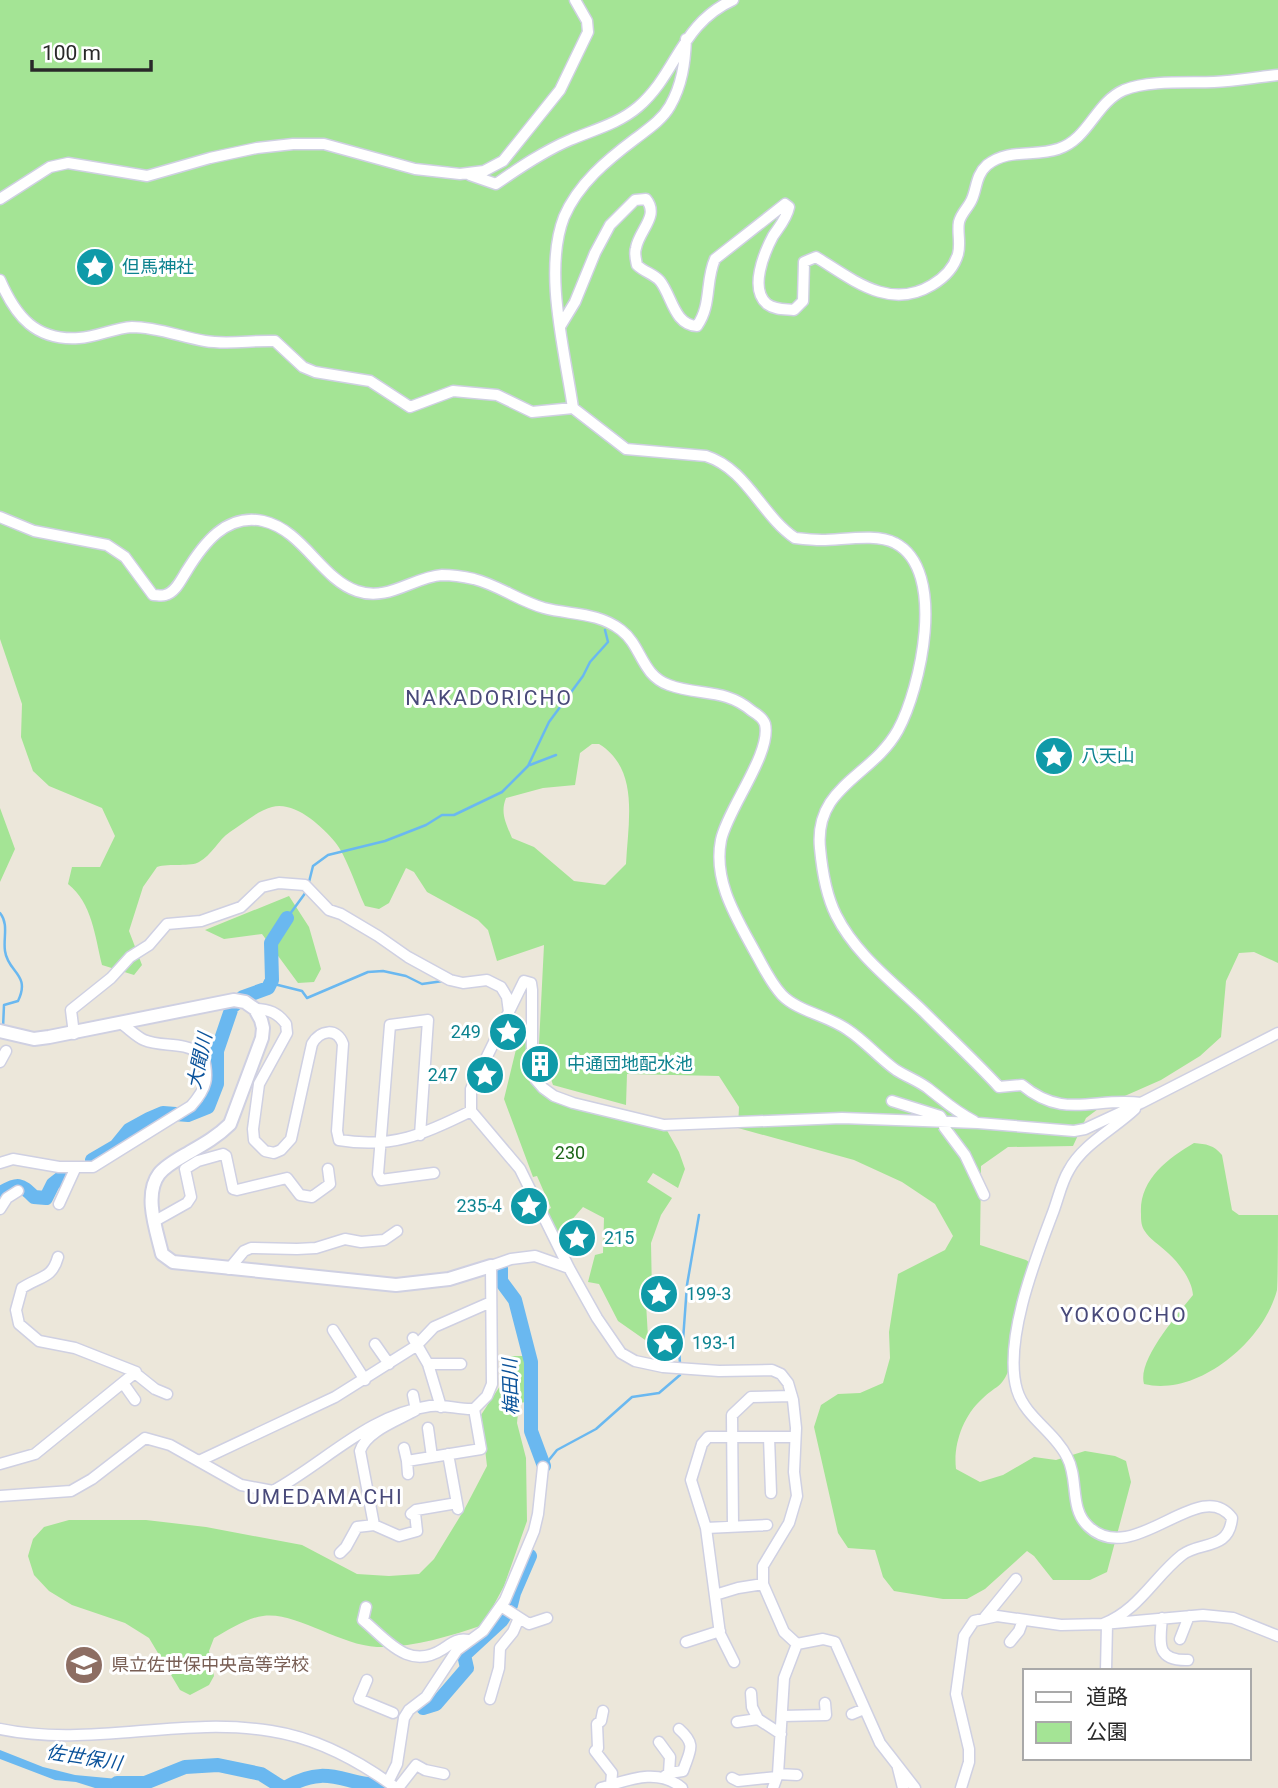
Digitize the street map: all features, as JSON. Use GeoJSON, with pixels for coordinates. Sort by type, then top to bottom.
{"type":"FeatureCollection","features":[{"type":"Feature","properties":{"kind":"street"},"geometry":{"type":"LineString","coordinates":[[470,174],[484,171],[503,160],[561,90],[588,32],[587,21],[575,0]]}},
{"type":"Feature","properties":{"kind":"street"},"geometry":{"type":"LineString","coordinates":[[0,199],[50,167],[68,163],[147,176],[222,155],[293,144],[324,144],[415,169],[470,174],[496,184],[551,150],[625,116],[639,106],[705,18],[719,6],[733,0]]}},
{"type":"Feature","properties":{"kind":"street"},"geometry":{"type":"LineString","coordinates":[[573,408],[554,287],[560,234],[565,216],[598,168],[656,124],[669,108],[684,71],[687,39]]}},
{"type":"Feature","properties":{"kind":"street"},"geometry":{"type":"LineString","coordinates":[[561,325],[575,302],[610,225],[635,200],[646,199],[651,205],[651,217],[635,250],[637,265],[660,281],[680,318],[693,326],[697,326],[707,308],[711,267],[715,259],[785,204],[789,207],[788,213],[772,239],[760,270],[761,297],[768,304],[776,309],[794,310],[799,306],[803,301],[804,262],[816,257],[861,286],[885,294],[907,296],[919,293],[950,272],[958,254],[960,220],[972,199],[976,180],[986,166],[1004,156],[1047,152],[1070,144],[1084,132],[1095,114],[1111,98],[1126,89],[1278,75]]}},
{"type":"Feature","properties":{"kind":"street"},"geometry":{"type":"LineString","coordinates":[[0,280],[9,300],[27,324],[52,336],[79,338],[131,327],[164,331],[204,341],[275,341],[303,367],[315,372],[370,380],[410,407],[453,391],[497,395],[532,412],[573,408],[626,449],[715,459],[732,469],[784,530],[796,538],[891,541],[906,552],[915,565],[923,587],[926,615],[923,652],[897,733],[881,753],[840,789],[828,803],[822,816],[821,861],[827,891],[837,916],[869,961],[999,1087],[1022,1085],[1045,1101],[1069,1106],[1128,1101],[1141,1103]]}},
{"type":"Feature","properties":{"kind":"street"},"geometry":{"type":"LineString","coordinates":[[0,517],[34,531],[107,545],[125,556],[153,595],[164,596],[172,592],[196,555],[218,530],[241,519],[260,520],[283,529],[342,584],[359,592],[378,594],[393,591],[441,575],[472,579],[545,608],[584,613],[618,627],[632,642],[646,669],[665,684],[722,694],[744,704],[762,719],[765,725],[764,740],[756,765],[722,836],[719,856],[723,883],[733,912],[765,970],[783,996],[852,1032],[896,1069],[927,1087],[950,1109],[978,1123]]}},
{"type":"Feature","properties":{"kind":"street"},"geometry":{"type":"LineString","coordinates":[[75,1034],[71,1010],[111,978],[130,957],[149,945],[167,923],[201,921],[231,911],[241,907],[262,887],[279,883],[305,885],[329,910],[450,980],[463,983],[487,980],[501,987],[507,997],[509,1013]]}},
{"type":"Feature","properties":{"kind":"street"},"geometry":{"type":"LineString","coordinates":[[797,1644],[783,1632],[763,1584],[763,1566],[789,1523],[797,1496],[793,1472],[795,1437],[792,1396],[788,1383],[781,1374],[772,1370],[719,1371],[663,1367],[619,1355],[583,1289],[565,1272],[520,1169],[471,1111],[471,1089],[521,986],[528,980],[531,982],[531,1065],[536,1080],[543,1088],[554,1096],[664,1125],[815,1118],[978,1123],[1074,1131],[1085,1129],[1141,1103],[1278,1033]]}},
{"type":"Feature","properties":{"kind":"street"},"geometry":{"type":"LineString","coordinates":[[245,1004],[261,1020],[262,1038],[230,1124],[221,1133],[158,1175],[153,1189],[155,1221],[162,1254],[168,1259],[229,1269],[396,1285],[449,1279],[511,1259],[557,1252]]}},
{"type":"Feature","properties":{"kind":"street"},"geometry":{"type":"LineString","coordinates":[[0,1031],[34,1039],[245,1004],[269,1010],[286,1024],[287,1033],[259,1084],[253,1129],[254,1140],[260,1148],[274,1153],[281,1150],[291,1139],[312,1044],[316,1036],[327,1032],[341,1038],[343,1044],[337,1131],[340,1140],[379,1144],[420,1135],[471,1111]]}},
{"type":"Feature","properties":{"kind":"street"},"geometry":{"type":"LineString","coordinates":[[420,1135],[429,1020],[390,1025],[378,1174],[381,1180],[434,1173]]}},
{"type":"Feature","properties":{"kind":"street"},"geometry":{"type":"LineString","coordinates":[[0,1163],[13,1159],[75,1169],[93,1167],[191,1106],[202,1094],[207,1073],[203,1055],[194,1049],[175,1044],[145,1040],[122,1024]]}},
{"type":"Feature","properties":{"kind":"street"},"geometry":{"type":"LineString","coordinates":[[1251,1046],[1278,1041]]}},
{"type":"Feature","properties":{"kind":"street"},"geometry":{"type":"LineString","coordinates":[[0,1062],[6,1051]]}},
{"type":"Feature","properties":{"kind":"street"},"geometry":{"type":"LineString","coordinates":[[892,1101],[940,1116],[944,1127],[965,1155],[984,1195]]}},
{"type":"Feature","properties":{"kind":"street"},"geometry":{"type":"LineString","coordinates":[[1105,1624],[1150,1591],[1184,1553],[1212,1545],[1225,1536],[1231,1528],[1232,1518],[1225,1509],[1217,1505],[1204,1505],[1134,1536],[1101,1536],[1087,1525],[1078,1512],[1072,1470],[1062,1448],[1028,1410],[1016,1389],[1013,1370],[1017,1332],[1027,1288],[1038,1250],[1068,1171],[1081,1153],[1141,1103]]}},
{"type":"Feature","properties":{"kind":"street"},"geometry":{"type":"LineString","coordinates":[[155,1221],[187,1203],[191,1197],[185,1169],[198,1161],[223,1154],[226,1156],[233,1189],[288,1178],[300,1195],[312,1197],[330,1184],[328,1169]]}},
{"type":"Feature","properties":{"kind":"street"},"geometry":{"type":"LineString","coordinates":[[59,1204],[75,1169]]}},
{"type":"Feature","properties":{"kind":"street"},"geometry":{"type":"LineString","coordinates":[[0,1209],[7,1198],[18,1191]]}},
{"type":"Feature","properties":{"kind":"street"},"geometry":{"type":"LineString","coordinates":[[229,1269],[244,1251],[251,1248],[316,1248],[345,1239],[361,1242],[384,1240],[397,1231]]}},
{"type":"Feature","properties":{"kind":"street"},"geometry":{"type":"LineString","coordinates":[[58,1257],[54,1270],[22,1288],[16,1310],[19,1324],[39,1341],[87,1352],[136,1372],[155,1389],[167,1394]]}},
{"type":"Feature","properties":{"kind":"street"},"geometry":{"type":"LineString","coordinates":[[0,1496],[71,1491],[92,1479],[145,1438],[170,1445],[241,1485],[273,1491],[373,1425],[397,1415],[433,1406],[474,1409],[487,1396],[492,1384],[491,1266]]}},
{"type":"Feature","properties":{"kind":"street"},"geometry":{"type":"LineString","coordinates":[[199,1461],[335,1397],[389,1364],[434,1327],[491,1302]]}},
{"type":"Feature","properties":{"kind":"street"},"geometry":{"type":"LineString","coordinates":[[333,1330],[365,1380]]}},
{"type":"Feature","properties":{"kind":"street"},"geometry":{"type":"LineString","coordinates":[[415,1342],[428,1364],[441,1407]]}},
{"type":"Feature","properties":{"kind":"street"},"geometry":{"type":"LineString","coordinates":[[375,1345],[389,1364]]}},
{"type":"Feature","properties":{"kind":"street"},"geometry":{"type":"LineString","coordinates":[[428,1364],[461,1364]]}},
{"type":"Feature","properties":{"kind":"street"},"geometry":{"type":"LineString","coordinates":[[0,1464],[35,1454],[135,1373]]}},
{"type":"Feature","properties":{"kind":"street"},"geometry":{"type":"LineString","coordinates":[[123,1383],[135,1400]]}},
{"type":"Feature","properties":{"kind":"street"},"geometry":{"type":"LineString","coordinates":[[413,1395],[416,1410]]}},
{"type":"Feature","properties":{"kind":"street"},"geometry":{"type":"LineString","coordinates":[[733,1526],[732,1416],[751,1397],[792,1396]]}},
{"type":"Feature","properties":{"kind":"street"},"geometry":{"type":"LineString","coordinates":[[407,1461],[481,1449],[474,1409]]}},
{"type":"Feature","properties":{"kind":"street"},"geometry":{"type":"LineString","coordinates":[[374,1525],[360,1451],[362,1444],[416,1410]]}},
{"type":"Feature","properties":{"kind":"street"},"geometry":{"type":"LineString","coordinates":[[430,1431],[432,1457]]}},
{"type":"Feature","properties":{"kind":"street"},"geometry":{"type":"LineString","coordinates":[[734,1662],[720,1631],[706,1528],[691,1480],[702,1444],[709,1437],[795,1437]]}},
{"type":"Feature","properties":{"kind":"street"},"geometry":{"type":"LineString","coordinates":[[769,1437],[771,1493]]}},
{"type":"Feature","properties":{"kind":"street"},"geometry":{"type":"LineString","coordinates":[[404,1448],[408,1474]]}},
{"type":"Feature","properties":{"kind":"street"},"geometry":{"type":"LineString","coordinates":[[340,1553],[346,1548],[357,1527],[374,1525],[399,1536],[417,1531],[412,1514],[416,1510],[457,1506],[448,1454]]}},
{"type":"Feature","properties":{"kind":"street"},"geometry":{"type":"LineString","coordinates":[[394,1786],[404,1718],[426,1697],[457,1650],[483,1631],[501,1606],[534,1531],[543,1467]]}},
{"type":"Feature","properties":{"kind":"street"},"geometry":{"type":"LineString","coordinates":[[706,1528],[767,1525]]}},
{"type":"Feature","properties":{"kind":"street"},"geometry":{"type":"LineString","coordinates":[[985,1617],[1016,1579]]}},
{"type":"Feature","properties":{"kind":"street"},"geometry":{"type":"LineString","coordinates":[[715,1595],[763,1584]]}},
{"type":"Feature","properties":{"kind":"street"},"geometry":{"type":"LineString","coordinates":[[501,1606],[529,1624],[547,1618]]}},
{"type":"Feature","properties":{"kind":"street"},"geometry":{"type":"LineString","coordinates":[[366,1607],[363,1620],[398,1650],[412,1657],[432,1656],[456,1640],[468,1640]]}},
{"type":"Feature","properties":{"kind":"street"},"geometry":{"type":"LineString","coordinates":[[961,1788],[970,1749],[956,1694],[961,1651],[968,1628],[974,1621],[997,1616],[1060,1625],[1105,1624],[1189,1616],[1233,1618],[1278,1636]]}},
{"type":"Feature","properties":{"kind":"street"},"geometry":{"type":"LineString","coordinates":[[1180,1639],[1189,1616]]}},
{"type":"Feature","properties":{"kind":"street"},"geometry":{"type":"LineString","coordinates":[[490,1699],[499,1668],[500,1648],[513,1632],[519,1618]]}},
{"type":"Feature","properties":{"kind":"street"},"geometry":{"type":"LineString","coordinates":[[1162,1618],[1160,1647],[1171,1657],[1188,1660]]}},
{"type":"Feature","properties":{"kind":"street"},"geometry":{"type":"LineString","coordinates":[[1010,1642],[1019,1631],[1023,1620]]}},
{"type":"Feature","properties":{"kind":"street"},"geometry":{"type":"LineString","coordinates":[[1105,1624],[1106,1669]]}},
{"type":"Feature","properties":{"kind":"street"},"geometry":{"type":"LineString","coordinates":[[686,1642],[720,1631]]}},
{"type":"Feature","properties":{"kind":"street"},"geometry":{"type":"LineString","coordinates":[[797,1644],[823,1639],[835,1642],[880,1743],[915,1788]]}},
{"type":"Feature","properties":{"kind":"street"},"geometry":{"type":"LineString","coordinates":[[773,1788],[777,1775],[784,1678],[797,1644]]}},
{"type":"Feature","properties":{"kind":"street"},"geometry":{"type":"LineString","coordinates":[[367,1679],[359,1699],[389,1713],[410,1710]]}},
{"type":"Feature","properties":{"kind":"street"},"geometry":{"type":"LineString","coordinates":[[751,1693],[751,1707],[758,1719],[781,1734]]}},
{"type":"Feature","properties":{"kind":"street"},"geometry":{"type":"LineString","coordinates":[[782,1716],[826,1719],[825,1703]]}},
{"type":"Feature","properties":{"kind":"street"},"geometry":{"type":"LineString","coordinates":[[852,1714],[864,1709]]}},
{"type":"Feature","properties":{"kind":"street"},"geometry":{"type":"LineString","coordinates":[[603,1711],[601,1721],[597,1724],[598,1748],[595,1751],[611,1773],[605,1787]]}},
{"type":"Feature","properties":{"kind":"street"},"geometry":{"type":"LineString","coordinates":[[737,1721],[758,1719]]}},
{"type":"Feature","properties":{"kind":"street"},"geometry":{"type":"LineString","coordinates":[[0,1729],[19,1733],[81,1736],[215,1727],[271,1731],[323,1745],[394,1786]]}},
{"type":"Feature","properties":{"kind":"street"},"geometry":{"type":"LineString","coordinates":[[605,1787],[635,1778],[683,1771],[692,1746],[691,1740],[679,1729]]}},
{"type":"Feature","properties":{"kind":"street"},"geometry":{"type":"LineString","coordinates":[[659,1742],[670,1757],[667,1775]]}},
{"type":"Feature","properties":{"kind":"street"},"geometry":{"type":"LineString","coordinates":[[897,1764],[903,1788]]}},
{"type":"Feature","properties":{"kind":"street"},"geometry":{"type":"LineString","coordinates":[[394,1786],[416,1765],[444,1774]]}},
{"type":"Feature","properties":{"kind":"street"},"geometry":{"type":"LineString","coordinates":[[667,1775],[682,1788]]}},
{"type":"Feature","properties":{"kind":"street"},"geometry":{"type":"LineString","coordinates":[[732,1778],[738,1781],[777,1775],[797,1776]]}},
{"type":"Feature","properties":{"kind":"green space"},"geometry":{"type":"Polygon","coordinates":[[[0,0],[1278,0],[1278,963],[1254,952],[1239,953],[1226,981],[1221,1037],[1200,1056],[1161,1080],[1102,1106],[1086,1118],[1073,1146],[1008,1147],[981,1166],[980,1245],[1026,1260],[1033,1265],[1010,1367],[1001,1383],[975,1406],[965,1422],[956,1450],[956,1469],[980,1482],[1003,1475],[1034,1457],[1056,1460],[1085,1451],[1115,1456],[1126,1461],[1131,1482],[1107,1572],[1090,1580],[1053,1580],[1027,1551],[985,1589],[967,1599],[943,1599],[894,1591],[883,1577],[875,1550],[848,1548],[838,1533],[814,1427],[821,1405],[838,1394],[860,1393],[883,1383],[890,1358],[889,1332],[898,1274],[945,1250],[953,1236],[935,1204],[902,1182],[854,1160],[738,1128],[739,1107],[719,1076],[627,1074],[626,1105],[553,1085],[539,1044],[544,945],[497,961],[488,930],[478,920],[427,892],[414,872],[406,868],[389,903],[379,909],[365,906],[335,842],[306,816],[280,806],[266,809],[250,818],[226,835],[199,862],[157,867],[143,887],[129,931],[142,965],[134,975],[102,965],[87,910],[68,884],[72,867],[100,867],[115,836],[102,808],[49,786],[33,771],[21,737],[22,704],[0,639],[0,0]],[[592,744],[580,753],[575,785],[543,788],[506,798],[504,813],[512,838],[534,847],[574,881],[605,885],[626,864],[629,798],[621,767],[599,744],[592,744]]]}},
{"type":"Feature","properties":{"kind":"green space"},"geometry":{"type":"Polygon","coordinates":[[[0,808],[15,849],[0,882],[0,808]]]}},
{"type":"Feature","properties":{"kind":"green space"},"geometry":{"type":"Polygon","coordinates":[[[289,896],[309,927],[321,969],[314,982],[298,983],[262,934],[224,939],[205,930],[289,896]]]}},
{"type":"Feature","properties":{"kind":"green space","name":"230"},"geometry":{"type":"Polygon","coordinates":[[[531,1039],[536,1080],[554,1096],[664,1125],[679,1152],[685,1169],[678,1188],[653,1173],[647,1182],[672,1198],[661,1215],[651,1243],[652,1294],[646,1303],[648,1337],[665,1357],[663,1367],[660,1366],[662,1357],[658,1349],[618,1321],[599,1284],[588,1282],[595,1255],[603,1253],[604,1218],[583,1207],[563,1230],[559,1241],[544,1212],[551,1208],[537,1176],[533,1177],[504,1099],[518,1041],[531,1039]]]}},
{"type":"Feature","properties":{"kind":"green space"},"geometry":{"type":"Polygon","coordinates":[[[1194,1143],[1210,1146],[1222,1155],[1232,1210],[1239,1215],[1278,1215],[1277,1290],[1270,1309],[1258,1328],[1226,1361],[1186,1382],[1165,1386],[1144,1384],[1143,1374],[1152,1350],[1193,1295],[1188,1278],[1180,1267],[1144,1230],[1141,1220],[1142,1202],[1150,1181],[1157,1172],[1174,1156],[1194,1143]]]}},
{"type":"Feature","properties":{"kind":"green space"},"geometry":{"type":"Polygon","coordinates":[[[509,1356],[525,1356],[526,1402],[519,1403],[517,1423],[526,1458],[527,1521],[504,1586],[483,1625],[418,1643],[377,1647],[348,1641],[289,1618],[257,1617],[214,1638],[209,1651],[214,1676],[209,1685],[190,1695],[180,1690],[149,1638],[125,1623],[72,1605],[49,1591],[34,1575],[28,1556],[33,1539],[44,1527],[69,1520],[146,1520],[206,1527],[302,1545],[357,1574],[419,1574],[434,1559],[487,1466],[481,1415],[500,1386],[501,1366],[509,1356]]]}},
{"type":"Feature","properties":{"kind":"water"},"geometry":{"type":"Polygon","coordinates":[[[0,1750],[43,1767],[75,1775],[139,1781],[118,1788],[95,1788],[76,1782],[55,1780],[0,1759],[0,1750]]]}},
{"type":"Feature","properties":{"kind":"waterway"},"geometry":{"type":"LineString","coordinates":[[309,882],[313,866],[328,855],[385,841],[426,825],[442,815],[454,815],[502,792],[528,766],[549,722],[583,676],[590,662],[608,642],[605,630]]}},
{"type":"Feature","properties":{"kind":"waterway"},"geometry":{"type":"LineString","coordinates":[[530,765],[556,755]]}},
{"type":"Feature","properties":{"kind":"waterway"},"geometry":{"type":"LineString","coordinates":[[287,918],[306,892]]}},
{"type":"Feature","properties":{"kind":"waterway"},"geometry":{"type":"LineString","coordinates":[[0,913],[4,922],[7,958],[22,985],[18,1001],[4,1005],[3,1028]]}},
{"type":"Feature","properties":{"kind":"waterway","name":"大聞川"},"geometry":{"type":"LineString","coordinates":[[92,1160],[116,1146],[129,1130],[149,1119],[163,1113],[188,1115],[208,1107],[217,1084],[217,1051],[232,1007],[243,997],[268,988],[272,980],[271,943],[287,918]]}},
{"type":"Feature","properties":{"kind":"waterway"},"geometry":{"type":"LineString","coordinates":[[270,983],[302,991],[307,998],[368,972],[383,971],[406,976],[422,984],[443,981]]}},
{"type":"Feature","properties":{"kind":"waterway","name":"大聞川"},"geometry":{"type":"LineString","coordinates":[[0,1193],[18,1186],[34,1197],[46,1198],[53,1184],[62,1177]]}},
{"type":"Feature","properties":{"kind":"waterway"},"geometry":{"type":"LineString","coordinates":[[680,1364],[679,1347],[683,1340],[687,1285],[699,1215]]}},
{"type":"Feature","properties":{"kind":"waterway","name":"梅田川"},"geometry":{"type":"LineString","coordinates":[[501,1268],[501,1281],[515,1300],[531,1362],[531,1431],[544,1466]]}},
{"type":"Feature","properties":{"kind":"waterway"},"geometry":{"type":"LineString","coordinates":[[544,1466],[557,1450],[596,1429],[632,1397],[659,1393],[680,1375]]}},
{"type":"Feature","properties":{"kind":"waterway","name":"梅田川"},"geometry":{"type":"LineString","coordinates":[[423,1708],[436,1704],[467,1668],[464,1655],[502,1620],[511,1605],[530,1556]]}},
{"type":"Feature","properties":{"kind":"waterway","name":"佐世保川"},"geometry":{"type":"LineString","coordinates":[[117,1783],[145,1783],[185,1767],[218,1765],[261,1774],[283,1788]]}},
{"type":"Feature","properties":{"kind":"waterway","name":"梅田川"},"geometry":{"type":"LineString","coordinates":[[285,1788],[301,1780],[326,1776],[359,1783],[384,1784]]}},
{"type":"Feature","properties":{"kind":"place","name":"但馬神社"},"geometry":{"type":"Point","coordinates":[95,267]}},
{"type":"Feature","properties":{"kind":"place","name":"八天山"},"geometry":{"type":"Point","coordinates":[1054,756]}},
{"type":"Feature","properties":{"kind":"place","name":"249"},"geometry":{"type":"Point","coordinates":[508,1032]}},
{"type":"Feature","properties":{"kind":"place","name":"中通団地配水池"},"geometry":{"type":"Point","coordinates":[540,1064]}},
{"type":"Feature","properties":{"kind":"place","name":"247"},"geometry":{"type":"Point","coordinates":[485,1075]}},
{"type":"Feature","properties":{"kind":"place","name":"235-4"},"geometry":{"type":"Point","coordinates":[529,1206]}},
{"type":"Feature","properties":{"kind":"place","name":"215"},"geometry":{"type":"Point","coordinates":[577,1238]}},
{"type":"Feature","properties":{"kind":"place","name":"199-3"},"geometry":{"type":"Point","coordinates":[659,1294]}},
{"type":"Feature","properties":{"kind":"place","name":"193-1"},"geometry":{"type":"Point","coordinates":[665,1343]}},
{"type":"Feature","properties":{"kind":"place","name":"県立佐世保中央高等学校"},"geometry":{"type":"Point","coordinates":[84,1665]}},
{"type":"Feature","properties":{"kind":"district","name":"NAKADORICHO"},"geometry":{"type":"Point","coordinates":[489,698]}},
{"type":"Feature","properties":{"kind":"district","name":"YOKOOCHO"},"geometry":{"type":"Point","coordinates":[1124,1315]}},
{"type":"Feature","properties":{"kind":"district","name":"UMEDAMACHI"},"geometry":{"type":"Point","coordinates":[325,1497]}}]}
